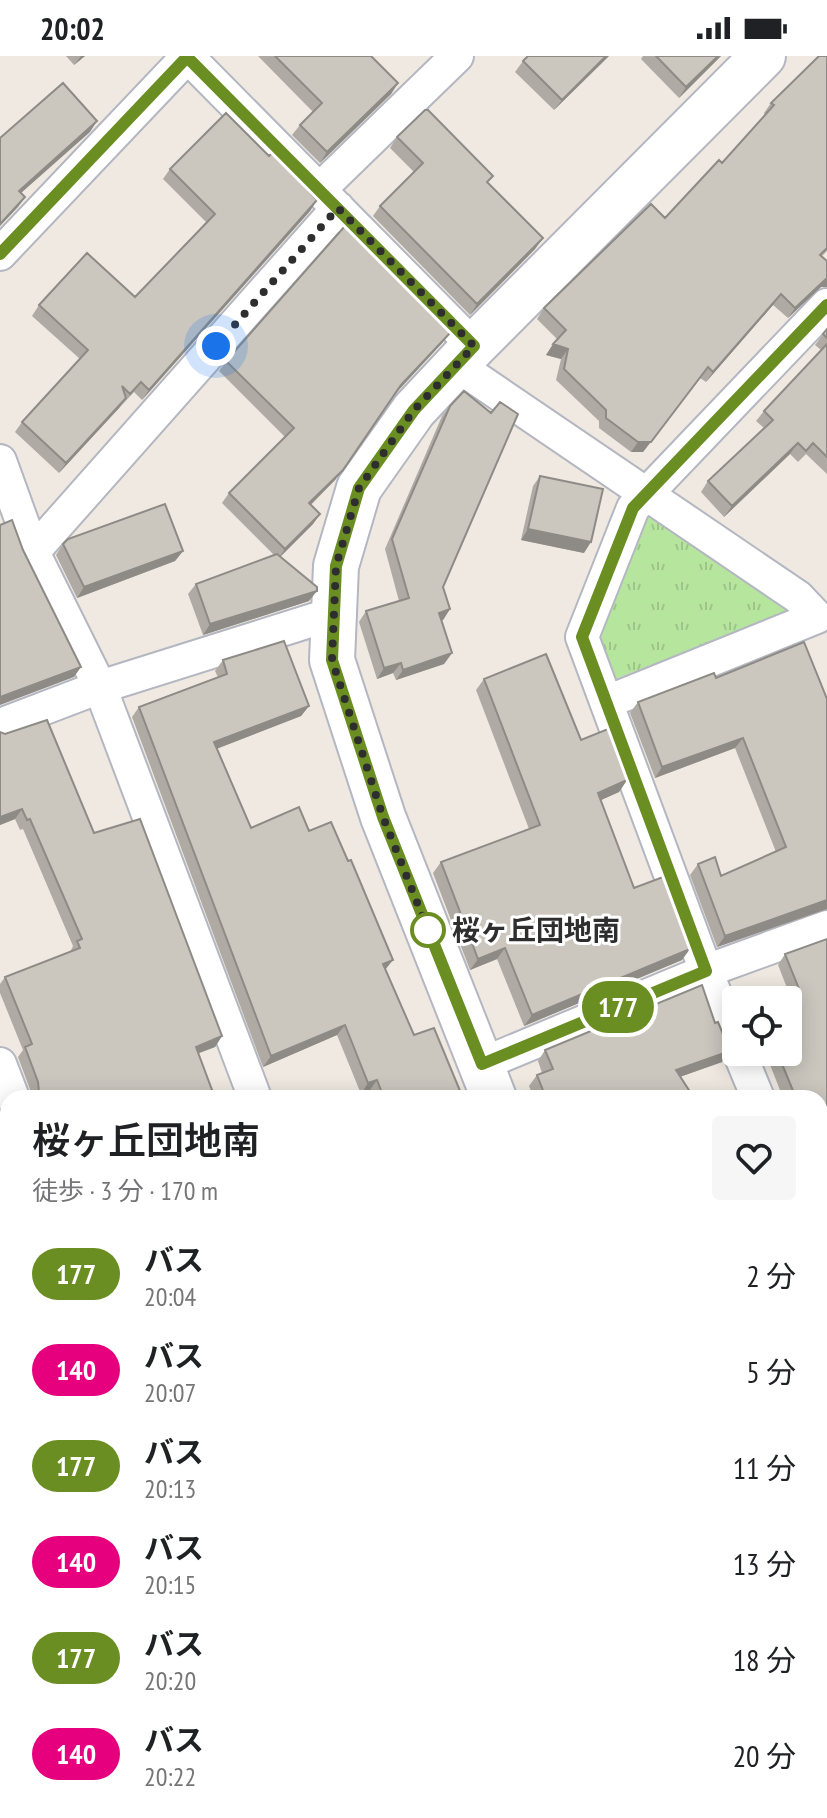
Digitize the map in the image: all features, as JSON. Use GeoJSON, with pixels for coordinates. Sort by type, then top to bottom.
{"type":"FeatureCollection","features":[{"type":"Feature","properties":{"kind":"street"},"geometry":{"type":"LineString","coordinates":[[0,254],[187,56],[328,199],[466,356],[646,494],[798,597],[824,622],[607,702]]}},
{"type":"Feature","properties":{"kind":"street"},"geometry":{"type":"LineString","coordinates":[[33,552],[328,199],[457,56]]}},
{"type":"Feature","properties":{"kind":"street"},"geometry":{"type":"LineString","coordinates":[[763,56],[414,410],[359,488],[336,566],[332,660],[383,817],[488,1081],[706,971],[827,927]]}},
{"type":"Feature","properties":{"kind":"street"},"geometry":{"type":"LineString","coordinates":[[722,1010],[582,637],[633,508],[827,305]]}},
{"type":"Feature","properties":{"kind":"street"},"geometry":{"type":"LineString","coordinates":[[0,461],[33,552],[100,687],[252,1090]]}},
{"type":"Feature","properties":{"kind":"street"},"geometry":{"type":"LineString","coordinates":[[0,725],[100,687],[332,614]]}},
{"type":"Feature","properties":{"kind":"street"},"geometry":{"type":"LineString","coordinates":[[0,1064],[10,1090]]}},
{"type":"Feature","properties":{"kind":"street"},"geometry":{"type":"LineString","coordinates":[[745,1066],[755,1090]]}},
{"type":"Feature","properties":{"kind":"green space"},"geometry":{"type":"Polygon","coordinates":[[[648,512],[791,612],[615,679],[592,637],[648,512]]]}},
{"type":"Feature","properties":{"kind":"building"},"geometry":{"type":"Polygon","coordinates":[[[275,56],[371,56],[398,83],[327,152],[300,125],[322,103],[275,56]]]}},
{"type":"Feature","properties":{"kind":"building"},"geometry":{"type":"Polygon","coordinates":[[[528,56],[606,56],[562,100],[523,61],[528,56]]]}},
{"type":"Feature","properties":{"kind":"building"},"geometry":{"type":"Polygon","coordinates":[[[656,56],[718,56],[686,87],[656,56]]]}},
{"type":"Feature","properties":{"kind":"building"},"geometry":{"type":"Polygon","coordinates":[[[819,56],[827,56],[827,248],[820,255],[827,261],[827,278],[795,308],[781,294],[713,372],[708,367],[651,442],[638,442],[606,418],[606,410],[564,369],[568,349],[553,344],[566,330],[544,308],[651,204],[665,218],[719,160],[722,163],[774,105],[771,103],[819,56]]]}},
{"type":"Feature","properties":{"kind":"building"},"geometry":{"type":"Polygon","coordinates":[[[63,83],[97,121],[19,191],[25,197],[0,224],[0,138],[63,83]]]}},
{"type":"Feature","properties":{"kind":"building"},"geometry":{"type":"Polygon","coordinates":[[[425,110],[493,176],[487,182],[543,238],[477,304],[380,206],[423,163],[397,137],[425,110]]]}},
{"type":"Feature","properties":{"kind":"building"},"geometry":{"type":"Polygon","coordinates":[[[226,113],[269,156],[273,152],[317,200],[149,390],[141,382],[130,394],[122,386],[126,398],[66,463],[22,422],[88,350],[39,305],[87,253],[135,297],[215,214],[170,169],[226,113]]]}},
{"type":"Feature","properties":{"kind":"building"},"geometry":{"type":"Polygon","coordinates":[[[345,226],[451,332],[401,385],[343,470],[309,503],[320,514],[285,549],[229,493],[294,428],[226,361],[345,226]]]}},
{"type":"Feature","properties":{"kind":"building"},"geometry":{"type":"Polygon","coordinates":[[[827,344],[827,457],[813,443],[806,451],[798,443],[732,506],[708,481],[773,420],[764,411],[827,344]]]}},
{"type":"Feature","properties":{"kind":"building"},"geometry":{"type":"Polygon","coordinates":[[[464,391],[491,413],[500,402],[518,414],[443,587],[450,609],[439,613],[452,653],[403,670],[401,663],[384,668],[366,611],[409,598],[392,539],[450,406],[464,391]]]}},
{"type":"Feature","properties":{"kind":"building"},"geometry":{"type":"Polygon","coordinates":[[[540,476],[603,489],[591,542],[528,529],[540,476]]]}},
{"type":"Feature","properties":{"kind":"building"},"geometry":{"type":"Polygon","coordinates":[[[165,504],[183,551],[84,587],[63,544],[68,539],[165,504]]]}},
{"type":"Feature","properties":{"kind":"building"},"geometry":{"type":"Polygon","coordinates":[[[12,520],[23,550],[81,667],[0,697],[0,525],[12,520]]]}},
{"type":"Feature","properties":{"kind":"building"},"geometry":{"type":"Polygon","coordinates":[[[277,554],[317,587],[317,591],[210,624],[196,584],[277,554]]]}},
{"type":"Feature","properties":{"kind":"building"},"geometry":{"type":"Polygon","coordinates":[[[284,641],[309,706],[214,742],[251,828],[299,807],[309,831],[331,822],[348,861],[351,860],[393,960],[383,964],[414,1035],[434,1028],[460,1090],[381,1090],[377,1080],[368,1083],[345,1025],[271,1056],[139,707],[227,674],[223,660],[284,641]]]}},
{"type":"Feature","properties":{"kind":"building"},"geometry":{"type":"Polygon","coordinates":[[[804,642],[827,699],[827,900],[725,936],[698,864],[715,857],[721,876],[786,847],[743,738],[662,767],[638,702],[714,673],[716,678],[804,642]]]}},
{"type":"Feature","properties":{"kind":"building"},"geometry":{"type":"Polygon","coordinates":[[[546,654],[581,740],[608,729],[627,780],[598,793],[634,888],[663,877],[690,949],[532,1015],[505,948],[478,959],[441,862],[540,825],[484,679],[546,654]]]}},
{"type":"Feature","properties":{"kind":"building"},"geometry":{"type":"Polygon","coordinates":[[[47,720],[94,833],[140,819],[222,1036],[196,1047],[212,1090],[39,1090],[25,1047],[32,1044],[5,977],[80,948],[77,941],[82,939],[30,819],[27,820],[22,809],[0,817],[0,732],[5,734],[47,720]]]}},
{"type":"Feature","properties":{"kind":"building"},"geometry":{"type":"Polygon","coordinates":[[[827,939],[827,1090],[793,1090],[783,1066],[802,1066],[802,986],[798,986],[785,954],[827,939]]]}},
{"type":"Feature","properties":{"kind":"building"},"geometry":{"type":"Polygon","coordinates":[[[702,985],[715,1023],[718,1022],[722,1032],[722,1054],[676,1070],[689,1090],[543,1090],[537,1075],[553,1069],[545,1050],[702,985]]]}},
{"type":"Feature","properties":{"kind":"bus line","name":"177"},"geometry":{"type":"LineString","coordinates":[[0,254],[187,57],[474,346],[414,410],[359,488],[336,566],[332,660],[383,817],[482,1064],[706,971],[582,637],[633,508],[827,305]]}},
{"type":"Feature","properties":{"kind":"place","name":"桜ヶ丘団地南"},"geometry":{"type":"Point","coordinates":[428,930]}},
{"type":"Feature","properties":{"kind":"route"},"geometry":{"type":"LineString","coordinates":[[216,346],[338,208],[474,346],[414,410],[359,488],[336,566],[332,614],[332,660],[383,817],[428,930]]}}]}
